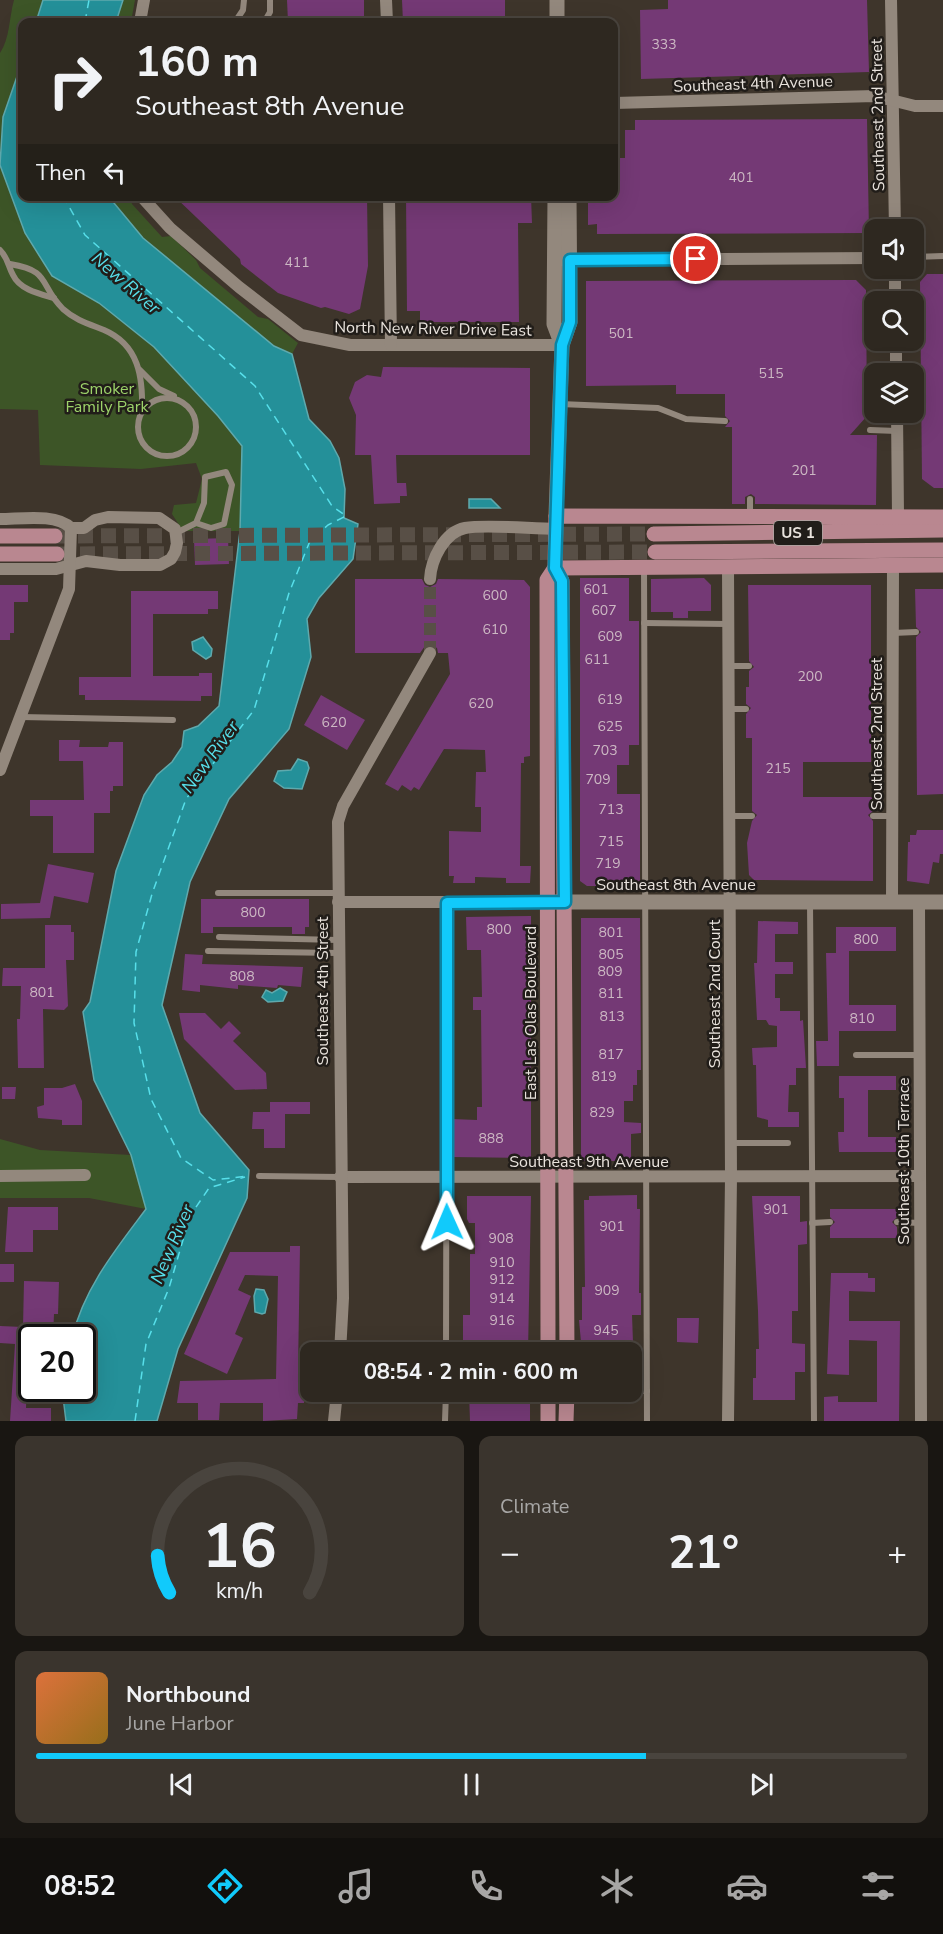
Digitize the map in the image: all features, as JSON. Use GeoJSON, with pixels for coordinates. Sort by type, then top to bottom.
{"type":"FeatureCollection","features":[{"type":"Feature","properties":{"kind":"main road"},"geometry":{"type":"LineString","coordinates":[[556,0],[557,18]]}},
{"type":"Feature","properties":{"kind":"main road","name":"East Las Olas Boulevard"},"geometry":{"type":"LineString","coordinates":[[555,201],[554,324],[562,345]]}},
{"type":"Feature","properties":{"kind":"main road","name":"East Las Olas Boulevard"},"geometry":{"type":"LineString","coordinates":[[567,1342],[562,581],[555,568],[562,345],[570,322],[569,201]]}},
{"type":"Feature","properties":{"kind":"main road"},"geometry":{"type":"LineString","coordinates":[[556,523],[750,517],[898,515],[943,517]]}},
{"type":"Feature","properties":{"kind":"main road","name":"US 1"},"geometry":{"type":"LineString","coordinates":[[654,534],[943,530]]}},
{"type":"Feature","properties":{"kind":"main road"},"geometry":{"type":"LineString","coordinates":[[0,536],[55,536]]}},
{"type":"Feature","properties":{"kind":"main road","name":"US 1"},"geometry":{"type":"LineString","coordinates":[[655,552],[943,550]]}},
{"type":"Feature","properties":{"kind":"main road"},"geometry":{"type":"LineString","coordinates":[[0,554],[57,554]]}},
{"type":"Feature","properties":{"kind":"main road"},"geometry":{"type":"LineString","coordinates":[[555,568],[943,565]]}},
{"type":"Feature","properties":{"kind":"main road","name":"East Las Olas Boulevard"},"geometry":{"type":"LineString","coordinates":[[548,1342],[547,580],[555,568]]}},
{"type":"Feature","properties":{"kind":"main road","name":"Southeast 8th Avenue"},"geometry":{"type":"LineString","coordinates":[[548,902],[932,902]]}},
{"type":"Feature","properties":{"kind":"main road"},"geometry":{"type":"LineString","coordinates":[[548,1402],[548,1421]]}},
{"type":"Feature","properties":{"kind":"main road"},"geometry":{"type":"LineString","coordinates":[[566,1421],[567,1402]]}},
{"type":"Feature","properties":{"kind":"street"},"geometry":{"type":"LineString","coordinates":[[141,18],[144,0]]}},
{"type":"Feature","properties":{"kind":"street"},"geometry":{"type":"LineString","coordinates":[[386,0],[387,18]]}},
{"type":"Feature","properties":{"kind":"street","name":"Southeast 2nd Street"},"geometry":{"type":"LineString","coordinates":[[891,0],[895,219]]}},
{"type":"Feature","properties":{"kind":"street","name":"Southeast 4th Avenue"},"geometry":{"type":"LineString","coordinates":[[618,104],[875,96],[915,106],[943,106]]}},
{"type":"Feature","properties":{"kind":"street","name":"North New River Drive East"},"geometry":{"type":"LineString","coordinates":[[146,201],[170,228],[239,287],[301,335],[350,345],[562,345]]}},
{"type":"Feature","properties":{"kind":"street"},"geometry":{"type":"LineString","coordinates":[[389,201],[391,345]]}},
{"type":"Feature","properties":{"kind":"street"},"geometry":{"type":"LineString","coordinates":[[554,260],[864,258]]}},
{"type":"Feature","properties":{"kind":"street"},"geometry":{"type":"LineString","coordinates":[[897,423],[898,515]]}},
{"type":"Feature","properties":{"kind":"street"},"geometry":{"type":"LineString","coordinates":[[0,569],[56,569],[71,563],[86,561],[120,565],[160,565],[171,559],[177,543],[176,533],[169,523],[159,518],[108,517],[95,520],[84,528],[70,528]]}},
{"type":"Feature","properties":{"kind":"street"},"geometry":{"type":"LineString","coordinates":[[0,519],[64,522],[70,528],[71,563],[69,589],[0,770]]}},
{"type":"Feature","properties":{"kind":"street"},"geometry":{"type":"LineString","coordinates":[[430,579],[433,557],[440,546],[463,528],[556,523]]}},
{"type":"Feature","properties":{"kind":"street","name":"Southeast 2nd Street"},"geometry":{"type":"LineString","coordinates":[[892,901],[893,567]]}},
{"type":"Feature","properties":{"kind":"street","name":"Southeast 2nd Court"},"geometry":{"type":"LineString","coordinates":[[728,568],[731,1143],[728,1421]]}},
{"type":"Feature","properties":{"kind":"street","name":"Southeast 4th Street"},"geometry":{"type":"LineString","coordinates":[[341,1342],[343,1298],[338,946],[340,813],[430,653]]}},
{"type":"Feature","properties":{"kind":"street","name":"Southeast 8th Avenue"},"geometry":{"type":"LineString","coordinates":[[338,898],[447,903],[548,902]]}},
{"type":"Feature","properties":{"kind":"street","name":"Southeast 10th Terrace"},"geometry":{"type":"LineString","coordinates":[[921,1421],[920,1055],[932,902]]}},
{"type":"Feature","properties":{"kind":"street"},"geometry":{"type":"LineString","coordinates":[[0,1176],[85,1175]]}},
{"type":"Feature","properties":{"kind":"street","name":"Southeast 9th Avenue"},"geometry":{"type":"LineString","coordinates":[[340,1177],[919,1176]]}},
{"type":"Feature","properties":{"kind":"street"},"geometry":{"type":"LineString","coordinates":[[334,1421],[336,1402]]}},
{"type":"Feature","properties":{"kind":"lane"},"geometry":{"type":"LineString","coordinates":[[238,18],[243,10],[244,0]]}},
{"type":"Feature","properties":{"kind":"lane"},"geometry":{"type":"LineString","coordinates":[[267,18],[270,12],[270,0]]}},
{"type":"Feature","properties":{"kind":"lane"},"geometry":{"type":"LineString","coordinates":[[0,250],[10,264],[12,275],[25,288],[54,298]]}},
{"type":"Feature","properties":{"kind":"lane"},"geometry":{"type":"LineString","coordinates":[[924,257],[943,256]]}},
{"type":"Feature","properties":{"kind":"lane"},"geometry":{"type":"LineString","coordinates":[[10,264],[30,267],[38,272],[54,298],[77,319],[120,338],[129,348],[139,369],[143,388],[142,411],[138,424],[142,443],[158,455],[177,455],[192,443],[197,424],[189,407],[178,398],[159,389],[139,369]]}},
{"type":"Feature","properties":{"kind":"lane"},"geometry":{"type":"LineString","coordinates":[[142,411],[154,400],[178,398]]}},
{"type":"Feature","properties":{"kind":"lane"},"geometry":{"type":"LineString","coordinates":[[559,404],[658,408],[686,418],[724,421]]}},
{"type":"Feature","properties":{"kind":"lane"},"geometry":{"type":"LineString","coordinates":[[870,430],[897,431]]}},
{"type":"Feature","properties":{"kind":"lane"},"geometry":{"type":"LineString","coordinates":[[176,533],[196,524],[211,528],[224,524],[232,484],[230,474],[226,472],[205,477],[204,503],[196,524]]}},
{"type":"Feature","properties":{"kind":"lane"},"geometry":{"type":"LineString","coordinates":[[750,499],[750,517]]}},
{"type":"Feature","properties":{"kind":"lane"},"geometry":{"type":"LineString","coordinates":[[644,566],[647,1421]]}},
{"type":"Feature","properties":{"kind":"lane"},"geometry":{"type":"LineString","coordinates":[[644,623],[728,624]]}},
{"type":"Feature","properties":{"kind":"lane"},"geometry":{"type":"LineString","coordinates":[[893,633],[916,632]]}},
{"type":"Feature","properties":{"kind":"lane"},"geometry":{"type":"LineString","coordinates":[[728,666],[749,666]]}},
{"type":"Feature","properties":{"kind":"lane"},"geometry":{"type":"LineString","coordinates":[[728,709],[746,709]]}},
{"type":"Feature","properties":{"kind":"lane"},"geometry":{"type":"LineString","coordinates":[[20,717],[173,720]]}},
{"type":"Feature","properties":{"kind":"lane"},"geometry":{"type":"LineString","coordinates":[[728,816],[752,816]]}},
{"type":"Feature","properties":{"kind":"lane"},"geometry":{"type":"LineString","coordinates":[[873,816],[892,816]]}},
{"type":"Feature","properties":{"kind":"lane"},"geometry":{"type":"LineString","coordinates":[[218,893],[338,898]]}},
{"type":"Feature","properties":{"kind":"lane"},"geometry":{"type":"LineString","coordinates":[[810,901],[814,1421]]}},
{"type":"Feature","properties":{"kind":"lane"},"geometry":{"type":"LineString","coordinates":[[446,1342],[447,903]]}},
{"type":"Feature","properties":{"kind":"lane"},"geometry":{"type":"LineString","coordinates":[[219,938],[338,946]]}},
{"type":"Feature","properties":{"kind":"lane"},"geometry":{"type":"LineString","coordinates":[[208,951],[338,946]]}},
{"type":"Feature","properties":{"kind":"lane"},"geometry":{"type":"LineString","coordinates":[[856,1055],[920,1055]]}},
{"type":"Feature","properties":{"kind":"lane"},"geometry":{"type":"LineString","coordinates":[[731,1143],[788,1143]]}},
{"type":"Feature","properties":{"kind":"lane","name":"Southeast 9th Avenue"},"geometry":{"type":"LineString","coordinates":[[259,1176],[340,1177]]}},
{"type":"Feature","properties":{"kind":"lane"},"geometry":{"type":"LineString","coordinates":[[812,1222],[830,1222]]}},
{"type":"Feature","properties":{"kind":"lane"},"geometry":{"type":"LineString","coordinates":[[897,1222],[920,1223]]}},
{"type":"Feature","properties":{"kind":"lane"},"geometry":{"type":"LineString","coordinates":[[642,1391],[647,1391]]}},
{"type":"Feature","properties":{"kind":"lane"},"geometry":{"type":"LineString","coordinates":[[445,1421],[446,1402]]}},
{"type":"Feature","properties":{"kind":"green space"},"geometry":{"type":"Polygon","coordinates":[[[14,0],[43,0],[37,18],[18,18],[18,74],[3,117],[0,165],[0,53],[8,34],[14,0]]]}},
{"type":"Feature","properties":{"kind":"green space"},"geometry":{"type":"Polygon","coordinates":[[[123,0],[135,0],[132,18],[117,18],[123,0]]]}},
{"type":"Feature","properties":{"kind":"green space","name":"Smoker Family Park"},"geometry":{"type":"Polygon","coordinates":[[[0,165],[52,276],[99,303],[154,347],[218,416],[242,446],[240,531],[183,531],[172,514],[174,505],[196,503],[202,479],[196,463],[141,469],[40,465],[38,410],[0,409],[0,165]]]}},
{"type":"Feature","properties":{"kind":"green space"},"geometry":{"type":"Polygon","coordinates":[[[112,201],[131,201],[162,237],[171,236],[196,260],[200,268],[258,317],[268,319],[298,343],[292,354],[274,346],[143,238],[112,201]]]}},
{"type":"Feature","properties":{"kind":"green space"},"geometry":{"type":"Polygon","coordinates":[[[0,1139],[40,1150],[131,1155],[146,1209],[89,1198],[0,1198],[0,1139]]]}},
{"type":"Feature","properties":{"kind":"water"},"geometry":{"type":"Polygon","coordinates":[[[43,0],[123,0],[117,18],[37,18],[43,0]]]}},
{"type":"Feature","properties":{"kind":"water","name":"New River"},"geometry":{"type":"Polygon","coordinates":[[[18,74],[18,201],[112,201],[143,238],[274,346],[292,354],[309,419],[330,441],[339,458],[345,489],[344,518],[358,524],[353,559],[319,598],[307,619],[311,657],[289,729],[229,799],[190,882],[162,1005],[200,1113],[249,1170],[247,1198],[178,1349],[157,1421],[66,1421],[64,1402],[96,1402],[96,1324],[76,1324],[77,1320],[102,1270],[146,1209],[131,1155],[94,1080],[83,1012],[90,1002],[116,871],[144,795],[157,775],[172,762],[182,747],[184,731],[198,726],[219,706],[240,531],[242,446],[218,416],[154,347],[99,303],[52,276],[25,233],[0,165],[3,117],[18,74]]]}},
{"type":"Feature","properties":{"kind":"water"},"geometry":{"type":"Polygon","coordinates":[[[469,499],[491,499],[500,508],[469,508],[469,499]]]}},
{"type":"Feature","properties":{"kind":"water"},"geometry":{"type":"Polygon","coordinates":[[[203,637],[212,649],[211,656],[206,659],[193,650],[192,642],[203,637]]]}},
{"type":"Feature","properties":{"kind":"water"},"geometry":{"type":"Polygon","coordinates":[[[298,759],[307,762],[309,768],[302,789],[284,788],[274,781],[278,771],[291,770],[298,759]]]}},
{"type":"Feature","properties":{"kind":"water"},"geometry":{"type":"Polygon","coordinates":[[[280,988],[287,992],[283,1001],[268,1002],[262,997],[266,990],[272,993],[280,988]]]}},
{"type":"Feature","properties":{"kind":"water"},"geometry":{"type":"Polygon","coordinates":[[[256,1289],[264,1290],[268,1299],[265,1313],[262,1314],[255,1312],[256,1289]]]}},
{"type":"Feature","properties":{"kind":"building"},"geometry":{"type":"Polygon","coordinates":[[[287,0],[364,0],[364,18],[288,18],[287,0]]]}},
{"type":"Feature","properties":{"kind":"building"},"geometry":{"type":"Polygon","coordinates":[[[402,0],[505,0],[505,18],[403,18],[402,0]]]}},
{"type":"Feature","properties":{"kind":"building"},"geometry":{"type":"Polygon","coordinates":[[[668,0],[867,0],[869,72],[641,79],[640,10],[668,9],[668,0]]]}},
{"type":"Feature","properties":{"kind":"building"},"geometry":{"type":"Polygon","coordinates":[[[867,119],[869,219],[864,219],[864,233],[597,234],[597,224],[588,225],[588,201],[618,201],[618,158],[625,158],[625,130],[635,130],[635,120],[867,119]]]}},
{"type":"Feature","properties":{"kind":"building"},"geometry":{"type":"Polygon","coordinates":[[[179,201],[367,201],[368,266],[360,309],[349,314],[325,307],[321,308],[278,293],[241,264],[240,259],[179,201]]]}},
{"type":"Feature","properties":{"kind":"building"},"geometry":{"type":"Polygon","coordinates":[[[406,201],[531,201],[532,223],[518,223],[519,322],[420,322],[420,311],[407,311],[406,201]]]}},
{"type":"Feature","properties":{"kind":"building"},"geometry":{"type":"Polygon","coordinates":[[[927,274],[943,274],[943,488],[934,488],[922,479],[924,363],[921,363],[921,351],[924,351],[924,291],[920,291],[920,282],[927,274]]]}},
{"type":"Feature","properties":{"kind":"building"},"geometry":{"type":"Polygon","coordinates":[[[856,280],[866,290],[864,291],[864,351],[866,351],[867,363],[864,363],[864,419],[850,435],[877,435],[876,505],[755,504],[755,497],[751,494],[745,497],[745,504],[732,504],[732,427],[725,427],[730,421],[725,416],[725,394],[676,394],[676,385],[586,386],[586,281],[856,280]]]}},
{"type":"Feature","properties":{"kind":"building"},"geometry":{"type":"Polygon","coordinates":[[[383,367],[530,368],[530,455],[396,455],[397,483],[406,483],[407,496],[400,496],[400,503],[374,504],[371,455],[355,455],[356,415],[349,398],[355,382],[367,375],[381,377],[383,367]]]}},
{"type":"Feature","properties":{"kind":"building"},"geometry":{"type":"Polygon","coordinates":[[[228,538],[229,564],[195,565],[194,539],[228,538]]]}},
{"type":"Feature","properties":{"kind":"building"},"geometry":{"type":"Polygon","coordinates":[[[580,578],[629,578],[629,621],[639,621],[639,745],[629,745],[629,765],[617,765],[617,794],[640,794],[640,886],[587,886],[580,881],[580,578]]]}},
{"type":"Feature","properties":{"kind":"building"},"geometry":{"type":"Polygon","coordinates":[[[704,578],[711,585],[711,611],[688,611],[688,618],[673,618],[673,612],[651,612],[651,579],[704,578]]]}},
{"type":"Feature","properties":{"kind":"building"},"geometry":{"type":"Polygon","coordinates":[[[355,579],[422,579],[425,585],[430,587],[436,584],[438,579],[524,580],[530,587],[530,756],[524,757],[524,763],[521,763],[520,866],[531,866],[530,883],[506,883],[506,878],[475,877],[475,883],[453,883],[454,876],[449,876],[449,831],[481,832],[481,807],[475,807],[476,772],[486,772],[485,750],[444,749],[419,790],[414,787],[411,791],[402,785],[398,791],[385,784],[450,674],[448,653],[438,653],[437,648],[431,645],[425,646],[420,653],[355,653],[355,579]]]}},
{"type":"Feature","properties":{"kind":"building"},"geometry":{"type":"Polygon","coordinates":[[[0,585],[28,585],[28,602],[14,602],[14,633],[10,633],[10,640],[0,640],[0,585]]]}},
{"type":"Feature","properties":{"kind":"building"},"geometry":{"type":"Polygon","coordinates":[[[748,585],[871,585],[871,762],[803,762],[803,797],[873,797],[873,811],[868,815],[873,821],[873,881],[754,880],[749,875],[747,843],[752,821],[757,815],[752,811],[752,738],[746,738],[746,714],[751,708],[746,704],[746,687],[749,687],[749,671],[754,667],[749,661],[748,585]]]}},
{"type":"Feature","properties":{"kind":"building"},"geometry":{"type":"Polygon","coordinates":[[[915,589],[943,589],[943,794],[917,795],[916,637],[921,632],[916,627],[915,589]]]}},
{"type":"Feature","properties":{"kind":"building"},"geometry":{"type":"Polygon","coordinates":[[[131,591],[218,591],[218,609],[208,609],[208,614],[153,614],[153,676],[199,676],[199,673],[212,673],[212,696],[201,696],[201,701],[85,700],[85,695],[79,695],[79,677],[131,677],[131,591]]]}},
{"type":"Feature","properties":{"kind":"building"},"geometry":{"type":"Polygon","coordinates":[[[321,695],[365,720],[347,750],[304,725],[321,695]]]}},
{"type":"Feature","properties":{"kind":"building"},"geometry":{"type":"Polygon","coordinates":[[[59,740],[80,740],[79,747],[108,747],[109,742],[123,742],[123,786],[113,786],[113,791],[110,791],[110,813],[94,813],[94,853],[53,853],[53,816],[30,816],[30,800],[84,800],[83,761],[59,761],[59,740]]]}},
{"type":"Feature","properties":{"kind":"building"},"geometry":{"type":"Polygon","coordinates":[[[917,830],[943,830],[943,854],[940,854],[939,863],[933,862],[929,884],[907,881],[908,842],[910,842],[910,835],[916,835],[917,830]]]}},
{"type":"Feature","properties":{"kind":"building"},"geometry":{"type":"Polygon","coordinates":[[[48,864],[94,873],[88,903],[54,896],[50,918],[1,919],[1,904],[40,903],[48,864]]]}},
{"type":"Feature","properties":{"kind":"building"},"geometry":{"type":"Polygon","coordinates":[[[201,899],[309,899],[309,927],[305,927],[305,934],[292,934],[292,927],[213,927],[213,933],[201,933],[201,899]]]}},
{"type":"Feature","properties":{"kind":"building"},"geometry":{"type":"Polygon","coordinates":[[[531,916],[531,1158],[452,1157],[452,1119],[477,1120],[477,1107],[482,1107],[481,1010],[473,1010],[473,997],[482,997],[481,950],[467,950],[466,917],[531,916]]]}},
{"type":"Feature","properties":{"kind":"building"},"geometry":{"type":"Polygon","coordinates":[[[581,918],[640,918],[641,1070],[637,1070],[637,1085],[633,1085],[633,1101],[624,1101],[624,1122],[641,1123],[641,1133],[631,1134],[631,1161],[581,1161],[581,918]]]}},
{"type":"Feature","properties":{"kind":"building"},"geometry":{"type":"Polygon","coordinates":[[[758,921],[798,922],[798,934],[775,934],[775,962],[793,962],[793,974],[775,974],[775,998],[780,998],[780,1011],[800,1011],[800,1021],[803,1020],[806,1068],[796,1068],[796,1085],[789,1085],[788,1112],[799,1112],[799,1127],[768,1127],[768,1120],[757,1117],[756,1065],[753,1065],[752,1048],[777,1047],[777,1026],[769,1025],[766,1020],[757,1020],[754,963],[757,963],[758,921]]]}},
{"type":"Feature","properties":{"kind":"building"},"geometry":{"type":"Polygon","coordinates":[[[45,925],[71,925],[71,932],[74,932],[74,960],[66,960],[68,1006],[64,1010],[43,1009],[44,1068],[18,1068],[17,1019],[20,1019],[21,986],[2,986],[3,968],[45,968],[45,925]]]}},
{"type":"Feature","properties":{"kind":"building"},"geometry":{"type":"Polygon","coordinates":[[[836,927],[896,927],[896,951],[849,951],[849,1005],[896,1005],[896,1031],[839,1031],[839,1066],[817,1066],[816,1041],[828,1041],[826,953],[836,953],[836,927]]]}},
{"type":"Feature","properties":{"kind":"building"},"geometry":{"type":"Polygon","coordinates":[[[185,954],[203,955],[202,964],[303,967],[301,987],[238,985],[238,989],[200,985],[200,992],[182,990],[185,954]]]}},
{"type":"Feature","properties":{"kind":"building"},"geometry":{"type":"Polygon","coordinates":[[[179,1013],[205,1013],[221,1029],[229,1021],[241,1033],[233,1041],[266,1073],[267,1089],[235,1090],[184,1039],[179,1013]]]}},
{"type":"Feature","properties":{"kind":"building"},"geometry":{"type":"Polygon","coordinates":[[[839,1076],[896,1076],[896,1090],[868,1090],[868,1137],[896,1137],[896,1152],[839,1152],[838,1132],[844,1132],[844,1098],[839,1098],[839,1076]]]}},
{"type":"Feature","properties":{"kind":"building"},"geometry":{"type":"Polygon","coordinates":[[[75,1084],[82,1101],[82,1125],[62,1125],[62,1120],[38,1118],[37,1107],[44,1105],[44,1088],[62,1088],[75,1084]]]}},
{"type":"Feature","properties":{"kind":"building"},"geometry":{"type":"Polygon","coordinates":[[[2,1087],[16,1087],[15,1099],[2,1099],[2,1087]]]}},
{"type":"Feature","properties":{"kind":"building"},"geometry":{"type":"Polygon","coordinates":[[[270,1102],[310,1102],[310,1114],[285,1114],[285,1148],[264,1148],[264,1129],[252,1129],[253,1112],[270,1112],[270,1102]]]}},
{"type":"Feature","properties":{"kind":"building"},"geometry":{"type":"Polygon","coordinates":[[[637,1195],[637,1209],[640,1209],[641,1315],[632,1315],[633,1342],[581,1342],[579,1320],[582,1320],[582,1287],[585,1287],[584,1200],[589,1200],[589,1196],[637,1195]]]}},
{"type":"Feature","properties":{"kind":"building"},"geometry":{"type":"Polygon","coordinates":[[[467,1196],[531,1196],[528,1342],[463,1342],[463,1315],[470,1315],[470,1254],[475,1254],[475,1223],[469,1223],[467,1196]]]}},
{"type":"Feature","properties":{"kind":"building"},"geometry":{"type":"Polygon","coordinates":[[[752,1196],[800,1196],[800,1222],[807,1221],[807,1244],[798,1245],[798,1311],[792,1311],[792,1343],[805,1344],[805,1372],[795,1372],[795,1400],[753,1400],[756,1349],[759,1349],[752,1196]]]}},
{"type":"Feature","properties":{"kind":"building"},"geometry":{"type":"Polygon","coordinates":[[[8,1207],[58,1207],[58,1230],[33,1230],[33,1252],[5,1252],[8,1207]]]}},
{"type":"Feature","properties":{"kind":"building"},"geometry":{"type":"Polygon","coordinates":[[[830,1209],[897,1209],[897,1217],[892,1222],[897,1227],[897,1238],[830,1238],[830,1227],[835,1222],[830,1217],[830,1209]]]}},
{"type":"Feature","properties":{"kind":"building"},"geometry":{"type":"Polygon","coordinates":[[[290,1246],[300,1246],[298,1371],[300,1371],[300,1402],[304,1403],[298,1403],[297,1419],[263,1421],[263,1403],[220,1403],[219,1420],[198,1420],[198,1403],[177,1403],[180,1381],[276,1379],[278,1276],[245,1275],[238,1290],[251,1296],[235,1334],[243,1338],[227,1374],[184,1354],[230,1252],[290,1252],[290,1246]]]}},
{"type":"Feature","properties":{"kind":"building"},"geometry":{"type":"Polygon","coordinates":[[[0,1264],[14,1264],[14,1282],[0,1282],[0,1264]]]}},
{"type":"Feature","properties":{"kind":"building"},"geometry":{"type":"Polygon","coordinates":[[[831,1273],[868,1273],[868,1278],[875,1278],[875,1292],[849,1291],[849,1321],[900,1321],[899,1421],[824,1421],[824,1397],[838,1396],[838,1402],[877,1402],[877,1341],[849,1340],[849,1375],[827,1374],[831,1273]]]}},
{"type":"Feature","properties":{"kind":"building"},"geometry":{"type":"Polygon","coordinates":[[[24,1281],[59,1282],[58,1314],[54,1314],[54,1324],[23,1324],[24,1281]]]}},
{"type":"Feature","properties":{"kind":"building"},"geometry":{"type":"Polygon","coordinates":[[[677,1318],[699,1318],[698,1343],[677,1342],[677,1318]]]}},
{"type":"Feature","properties":{"kind":"building"},"geometry":{"type":"Polygon","coordinates":[[[0,1326],[18,1327],[18,1402],[26,1402],[26,1408],[51,1408],[51,1421],[10,1421],[15,1344],[0,1343],[0,1326]]]}},
{"type":"Feature","properties":{"kind":"building"},"geometry":{"type":"Polygon","coordinates":[[[469,1402],[530,1402],[530,1421],[470,1421],[469,1402]]]}},
{"type":"Feature","properties":{"kind":"ferry route"},"geometry":{"type":"LineString","coordinates":[[86,18],[89,0]]}},
{"type":"Feature","properties":{"kind":"ferry route"},"geometry":{"type":"LineString","coordinates":[[66,201],[85,235],[255,386],[332,506],[346,516],[328,525],[310,541],[289,593],[254,710],[186,799],[152,894],[136,952],[134,1023],[151,1099],[181,1158],[213,1180],[249,1176]]}},
{"type":"Feature","properties":{"kind":"ferry route"},"geometry":{"type":"LineString","coordinates":[[135,1421],[146,1344],[169,1288],[190,1216],[209,1188],[245,1177]]}},
{"type":"Feature","properties":{"kind":"tunnel"},"geometry":{"type":"LineString","coordinates":[[55,536],[654,534]]}},
{"type":"Feature","properties":{"kind":"tunnel"},"geometry":{"type":"LineString","coordinates":[[57,554],[655,552]]}},
{"type":"Feature","properties":{"kind":"tunnel"},"geometry":{"type":"LineString","coordinates":[[430,579],[430,653]]}},
{"type":"Feature","properties":{"kind":"route"},"geometry":{"type":"LineString","coordinates":[[447,1222],[447,903],[565,902],[562,581],[555,568],[558,424],[562,345],[570,322],[570,260],[696,259]]}}]}
